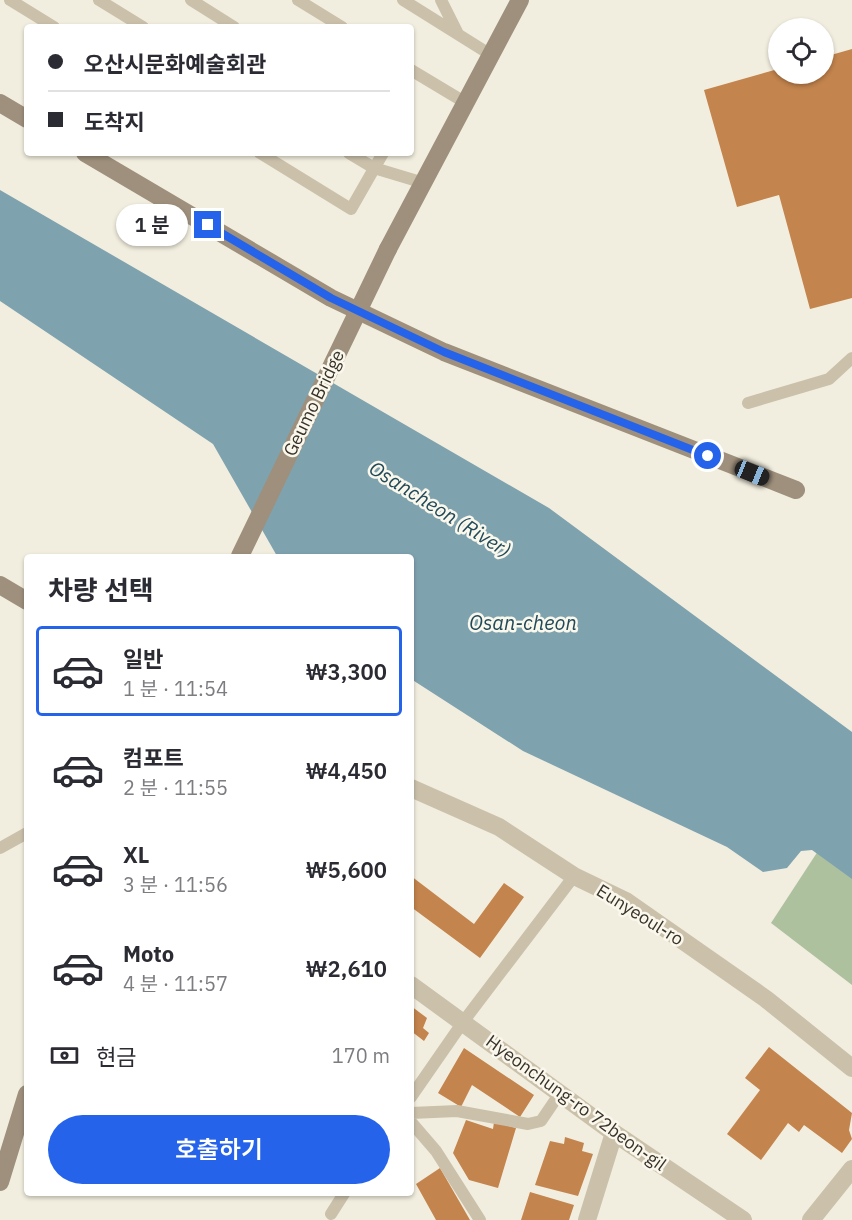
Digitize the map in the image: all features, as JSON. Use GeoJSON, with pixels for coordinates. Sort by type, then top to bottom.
{"type":"FeatureCollection","features":[{"type":"Feature","properties":{"kind":"street","name":"Geumo Bridge"},"geometry":{"type":"LineString","coordinates":[[241,554],[388,249],[520,0]]}},
{"type":"Feature","properties":{"kind":"street"},"geometry":{"type":"LineString","coordinates":[[0,103],[24,117]]}},
{"type":"Feature","properties":{"kind":"street"},"geometry":{"type":"LineString","coordinates":[[90,156],[331,298],[444,352],[796,490]]}},
{"type":"Feature","properties":{"kind":"street"},"geometry":{"type":"LineString","coordinates":[[0,585],[24,599]]}},
{"type":"Feature","properties":{"kind":"street","name":"Eunyeoul-ro"},"geometry":{"type":"LineString","coordinates":[[414,789],[499,827],[574,876],[626,901],[766,999],[852,1068]]}},
{"type":"Feature","properties":{"kind":"street","name":"Hyeonchung-ro 72beon-gil"},"geometry":{"type":"LineString","coordinates":[[414,987],[614,1133],[743,1220]]}},
{"type":"Feature","properties":{"kind":"street"},"geometry":{"type":"LineString","coordinates":[[0,1182],[24,1104]]}},
{"type":"Feature","properties":{"kind":"street"},"geometry":{"type":"LineString","coordinates":[[587,1220],[614,1133]]}},
{"type":"Feature","properties":{"kind":"street"},"geometry":{"type":"LineString","coordinates":[[811,1220],[852,1169]]}},
{"type":"Feature","properties":{"kind":"lane"},"geometry":{"type":"LineString","coordinates":[[10,0],[49,24]]}},
{"type":"Feature","properties":{"kind":"lane"},"geometry":{"type":"LineString","coordinates":[[99,0],[138,24]]}},
{"type":"Feature","properties":{"kind":"lane"},"geometry":{"type":"LineString","coordinates":[[191,0],[229,24]]}},
{"type":"Feature","properties":{"kind":"lane"},"geometry":{"type":"LineString","coordinates":[[298,0],[337,24]]}},
{"type":"Feature","properties":{"kind":"lane"},"geometry":{"type":"LineString","coordinates":[[403,0],[490,55]]}},
{"type":"Feature","properties":{"kind":"lane"},"geometry":{"type":"LineString","coordinates":[[441,0],[458,35]]}},
{"type":"Feature","properties":{"kind":"lane"},"geometry":{"type":"LineString","coordinates":[[414,72],[465,103]]}},
{"type":"Feature","properties":{"kind":"lane"},"geometry":{"type":"LineString","coordinates":[[265,156],[351,209],[381,156]]}},
{"type":"Feature","properties":{"kind":"lane"},"geometry":{"type":"LineString","coordinates":[[354,156],[374,168],[424,183]]}},
{"type":"Feature","properties":{"kind":"lane"},"geometry":{"type":"LineString","coordinates":[[748,403],[829,380],[852,358]]}},
{"type":"Feature","properties":{"kind":"lane"},"geometry":{"type":"LineString","coordinates":[[0,848],[24,835]]}},
{"type":"Feature","properties":{"kind":"lane"},"geometry":{"type":"LineString","coordinates":[[414,1093],[463,1022],[574,876]]}},
{"type":"Feature","properties":{"kind":"lane"},"geometry":{"type":"LineString","coordinates":[[414,1113],[457,1111],[528,1124],[541,1121],[560,1093]]}},
{"type":"Feature","properties":{"kind":"lane"},"geometry":{"type":"LineString","coordinates":[[414,1125],[436,1151],[480,1220]]}},
{"type":"Feature","properties":{"kind":"lane"},"geometry":{"type":"LineString","coordinates":[[331,1214],[342,1196]]}},
{"type":"Feature","properties":{"kind":"green space"},"geometry":{"type":"Polygon","coordinates":[[[852,799],[852,985],[771,923],[852,799]]]}},
{"type":"Feature","properties":{"kind":"water","name":"Osan-cheon"},"geometry":{"type":"Polygon","coordinates":[[[0,190],[549,508],[852,732],[852,879],[812,850],[801,851],[787,868],[763,872],[727,847],[523,751],[414,681],[414,554],[276,554],[213,444],[0,301],[0,190]]]}},
{"type":"Feature","properties":{"kind":"building"},"geometry":{"type":"Polygon","coordinates":[[[852,49],[852,298],[810,309],[779,195],[737,207],[704,90],[768,72],[768,84],[834,84],[834,54],[852,49]]]}},
{"type":"Feature","properties":{"kind":"building"},"geometry":{"type":"Polygon","coordinates":[[[414,878],[474,924],[504,883],[524,897],[480,958],[414,909],[414,878]]]}},
{"type":"Feature","properties":{"kind":"building"},"geometry":{"type":"Polygon","coordinates":[[[414,1008],[427,1018],[423,1028],[429,1033],[424,1041],[414,1033],[414,1008]]]}},
{"type":"Feature","properties":{"kind":"building"},"geometry":{"type":"Polygon","coordinates":[[[769,1047],[852,1113],[849,1130],[852,1139],[842,1153],[804,1125],[799,1132],[788,1123],[761,1160],[727,1134],[760,1090],[745,1078],[769,1047]]]}},
{"type":"Feature","properties":{"kind":"building"},"geometry":{"type":"Polygon","coordinates":[[[464,1048],[534,1095],[520,1117],[472,1085],[461,1107],[438,1093],[464,1048]]]}},
{"type":"Feature","properties":{"kind":"building"},"geometry":{"type":"Polygon","coordinates":[[[466,1120],[493,1129],[494,1122],[516,1128],[498,1188],[469,1180],[453,1153],[466,1120]]]}},
{"type":"Feature","properties":{"kind":"building"},"geometry":{"type":"Polygon","coordinates":[[[565,1137],[584,1143],[582,1151],[593,1154],[578,1196],[535,1185],[550,1141],[564,1144],[565,1137]]]}},
{"type":"Feature","properties":{"kind":"building"},"geometry":{"type":"Polygon","coordinates":[[[440,1168],[470,1220],[436,1220],[416,1184],[440,1168]]]}},
{"type":"Feature","properties":{"kind":"building"},"geometry":{"type":"Polygon","coordinates":[[[530,1192],[574,1205],[569,1220],[521,1220],[530,1192]]]}},
{"type":"Feature","properties":{"kind":"route"},"geometry":{"type":"LineString","coordinates":[[208,225],[331,298],[444,352],[708,456]]}},
{"type":"Feature","properties":{"kind":"water label","name":"Osancheon (River)"},"geometry":{"type":"Point","coordinates":[440,509]}}]}
